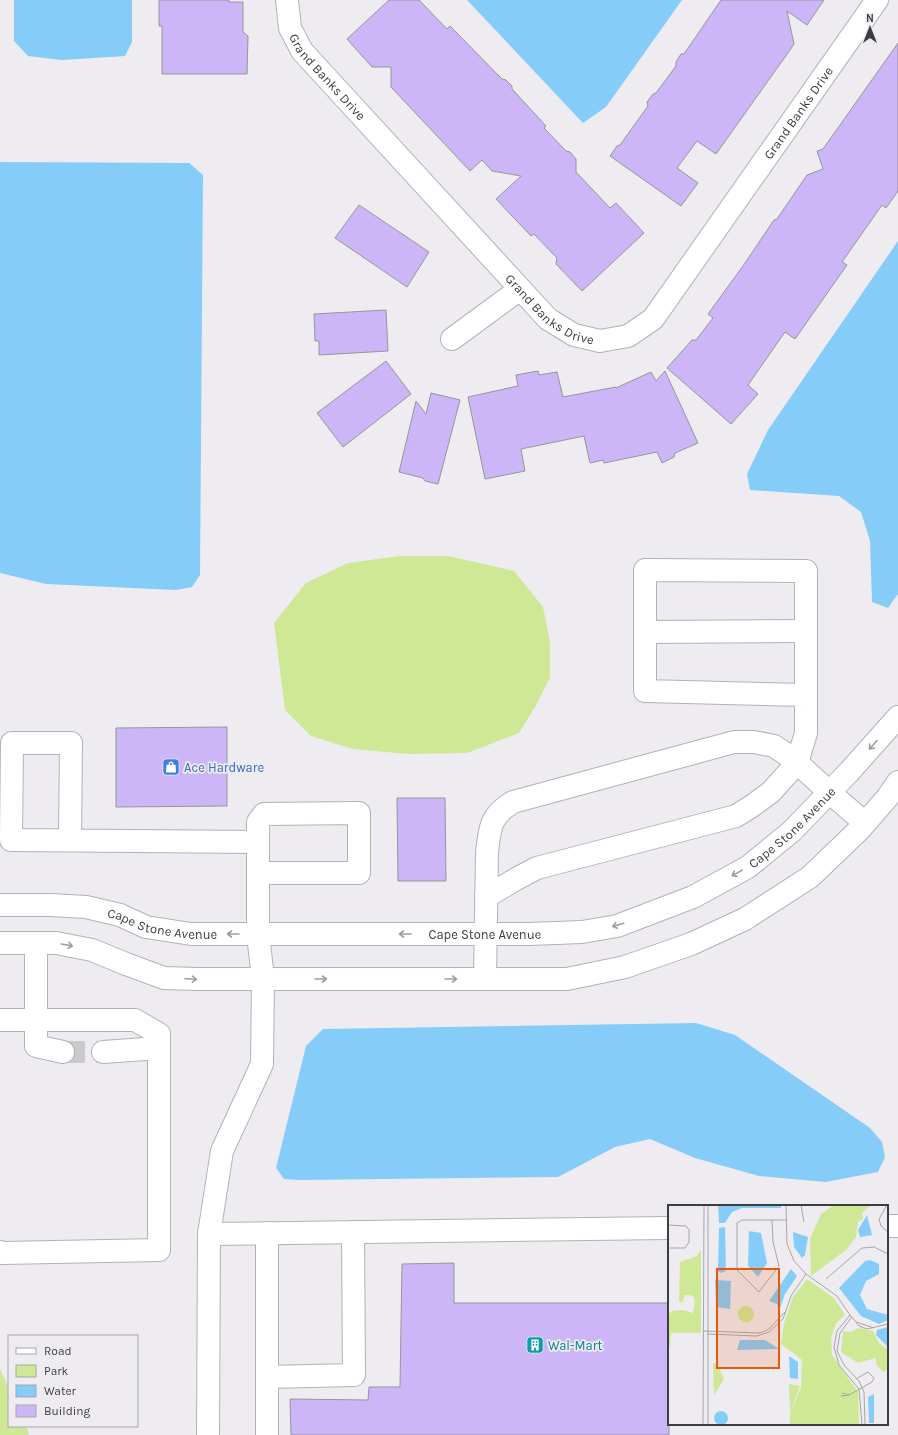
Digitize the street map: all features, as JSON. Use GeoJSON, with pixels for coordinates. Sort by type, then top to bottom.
{"type":"FeatureCollection","features":[{"type":"Feature","properties":{"kind":"street","name":"Grand Banks Drive"},"geometry":{"type":"LineString","coordinates":[[287,0],[290,28],[302,51],[520,289],[548,319],[574,335],[600,341],[628,336],[653,319],[877,0]]}},
{"type":"Feature","properties":{"kind":"street"},"geometry":{"type":"LineString","coordinates":[[452,339],[520,289]]}},
{"type":"Feature","properties":{"kind":"street"},"geometry":{"type":"LineString","coordinates":[[486,898],[516,878],[537,868],[736,816],[771,792],[797,763],[806,733],[806,695],[806,631],[806,571],[645,570],[645,691],[806,695]]}},
{"type":"Feature","properties":{"kind":"street"},"geometry":{"type":"LineString","coordinates":[[645,632],[806,631]]}},
{"type":"Feature","properties":{"kind":"street","name":"Cape Stone Avenue"},"geometry":{"type":"LineString","coordinates":[[0,906],[51,905],[86,907],[120,915],[146,927],[191,934],[486,934],[582,932],[617,926],[693,898],[748,867],[792,831],[849,772],[898,717]]}},
{"type":"Feature","properties":{"kind":"street"},"geometry":{"type":"LineString","coordinates":[[485,979],[487,852],[490,832],[494,818],[502,809],[513,802],[734,742],[754,742],[774,746],[792,758],[865,823]]}},
{"type":"Feature","properties":{"kind":"street"},"geometry":{"type":"LineString","coordinates":[[70,840],[71,743],[12,743],[12,840],[258,842]]}},
{"type":"Feature","properties":{"kind":"street"},"geometry":{"type":"LineString","coordinates":[[0,943],[56,943],[92,950],[164,978],[567,979],[625,967],[692,944],[745,919],[810,877],[865,823],[887,798],[898,782]]}},
{"type":"Feature","properties":{"kind":"street"},"geometry":{"type":"LineString","coordinates":[[208,1435],[209,1234],[222,1151],[262,1064],[263,979],[258,934],[258,873],[258,842],[258,822],[264,814],[359,813],[360,873],[258,873]]}},
{"type":"Feature","properties":{"kind":"street"},"geometry":{"type":"LineString","coordinates":[[36,943],[36,1046],[63,1052]]}},
{"type":"Feature","properties":{"kind":"street"},"geometry":{"type":"LineString","coordinates":[[0,1020],[135,1020],[159,1034],[159,1250],[0,1252]]}},
{"type":"Feature","properties":{"kind":"street"},"geometry":{"type":"LineString","coordinates":[[103,1052],[159,1048]]}},
{"type":"Feature","properties":{"kind":"street"},"geometry":{"type":"LineString","coordinates":[[209,1234],[668,1228]]}},
{"type":"Feature","properties":{"kind":"street"},"geometry":{"type":"LineString","coordinates":[[267,1377],[354,1375],[353,1232]]}},
{"type":"Feature","properties":{"kind":"street"},"geometry":{"type":"LineString","coordinates":[[267,1233],[267,1435]]}},
{"type":"Feature","properties":{"kind":"green space"},"geometry":{"type":"Polygon","coordinates":[[[400,556],[448,556],[514,571],[543,607],[550,642],[550,678],[519,733],[467,753],[408,754],[353,749],[311,736],[285,710],[274,623],[306,583],[348,563],[400,556]]]}},
{"type":"Feature","properties":{"kind":"green space"},"geometry":{"type":"Polygon","coordinates":[[[0,1369],[8,1386],[8,1427],[26,1427],[29,1435],[0,1435],[0,1369]]]}},
{"type":"Feature","properties":{"kind":"water"},"geometry":{"type":"Polygon","coordinates":[[[14,0],[132,0],[132,42],[125,56],[62,60],[28,56],[14,41],[14,0]]]}},
{"type":"Feature","properties":{"kind":"water"},"geometry":{"type":"Polygon","coordinates":[[[467,0],[682,0],[606,107],[583,123],[467,0]]]}},
{"type":"Feature","properties":{"kind":"water"},"geometry":{"type":"Polygon","coordinates":[[[0,162],[189,163],[203,175],[200,575],[192,587],[176,590],[46,584],[0,573],[0,162]]]}},
{"type":"Feature","properties":{"kind":"water"},"geometry":{"type":"Polygon","coordinates":[[[898,241],[898,594],[888,608],[872,602],[870,541],[861,512],[839,496],[750,490],[747,474],[768,430],[898,241]]]}},
{"type":"Feature","properties":{"kind":"water"},"geometry":{"type":"Polygon","coordinates":[[[696,1023],[735,1035],[870,1128],[882,1142],[885,1157],[878,1172],[826,1182],[759,1176],[695,1158],[650,1139],[615,1147],[558,1177],[300,1180],[284,1179],[276,1168],[306,1046],[323,1029],[696,1023]]]}},
{"type":"Feature","properties":{"kind":"building"},"geometry":{"type":"Polygon","coordinates":[[[159,0],[229,0],[229,2],[243,2],[243,32],[248,36],[247,74],[162,74],[162,26],[159,26],[159,0]]]}},
{"type":"Feature","properties":{"kind":"building"},"geometry":{"type":"Polygon","coordinates":[[[389,0],[419,0],[447,29],[450,26],[502,79],[506,80],[512,86],[512,89],[546,126],[544,128],[566,151],[570,152],[576,159],[576,172],[610,208],[616,203],[644,233],[582,291],[556,264],[557,258],[534,234],[531,236],[496,199],[521,176],[492,171],[482,160],[470,171],[391,87],[391,67],[372,67],[347,39],[389,0]]]}},
{"type":"Feature","properties":{"kind":"building"},"geometry":{"type":"Polygon","coordinates":[[[721,0],[824,0],[807,25],[787,11],[794,44],[790,50],[716,154],[697,141],[677,168],[698,183],[681,206],[610,156],[617,146],[620,145],[648,106],[647,102],[653,94],[656,93],[676,66],[676,62],[681,54],[684,54],[721,0]]]}},
{"type":"Feature","properties":{"kind":"building"},"geometry":{"type":"Polygon","coordinates":[[[898,43],[898,191],[886,208],[882,205],[842,262],[847,265],[795,339],[785,332],[748,385],[758,394],[731,424],[667,368],[692,340],[696,340],[713,318],[708,314],[807,175],[823,169],[817,151],[823,149],[898,43]]]}},
{"type":"Feature","properties":{"kind":"building"},"geometry":{"type":"Polygon","coordinates":[[[359,205],[429,252],[407,287],[335,238],[359,205]]]}},
{"type":"Feature","properties":{"kind":"building"},"geometry":{"type":"Polygon","coordinates":[[[386,310],[388,351],[319,355],[319,341],[315,341],[314,314],[386,310]]]}},
{"type":"Feature","properties":{"kind":"building"},"geometry":{"type":"Polygon","coordinates":[[[386,361],[411,394],[343,447],[317,413],[386,361]]]}},
{"type":"Feature","properties":{"kind":"building"},"geometry":{"type":"Polygon","coordinates":[[[538,371],[539,375],[557,372],[563,397],[616,388],[651,372],[656,381],[665,371],[698,443],[675,453],[674,457],[662,463],[657,452],[604,463],[603,460],[590,463],[584,436],[521,449],[525,471],[485,479],[468,397],[518,386],[516,375],[538,371]]]}},
{"type":"Feature","properties":{"kind":"building"},"geometry":{"type":"Polygon","coordinates":[[[431,393],[460,400],[438,484],[425,481],[423,478],[399,472],[416,401],[426,414],[431,393]]]}},
{"type":"Feature","properties":{"kind":"building","name":"Ace Hardware"},"geometry":{"type":"Polygon","coordinates":[[[227,727],[227,806],[116,807],[116,728],[227,727]]]}},
{"type":"Feature","properties":{"kind":"building"},"geometry":{"type":"Polygon","coordinates":[[[397,798],[445,798],[446,881],[398,881],[397,798]]]}},
{"type":"Feature","properties":{"kind":"building","name":"Wal-Mart"},"geometry":{"type":"Polygon","coordinates":[[[454,1263],[454,1303],[668,1303],[669,1435],[291,1435],[290,1399],[368,1400],[369,1387],[400,1387],[402,1264],[454,1263]]]}},
{"type":"Feature","properties":{"kind":"tunnel"},"geometry":{"type":"LineString","coordinates":[[63,1052],[103,1052]]}},
{"type":"Feature","properties":{"kind":"place","name":"Ace Hardware"},"geometry":{"type":"Point","coordinates":[171,767]}},
{"type":"Feature","properties":{"kind":"place","name":"Wal-Mart"},"geometry":{"type":"Point","coordinates":[535,1345]}}]}
